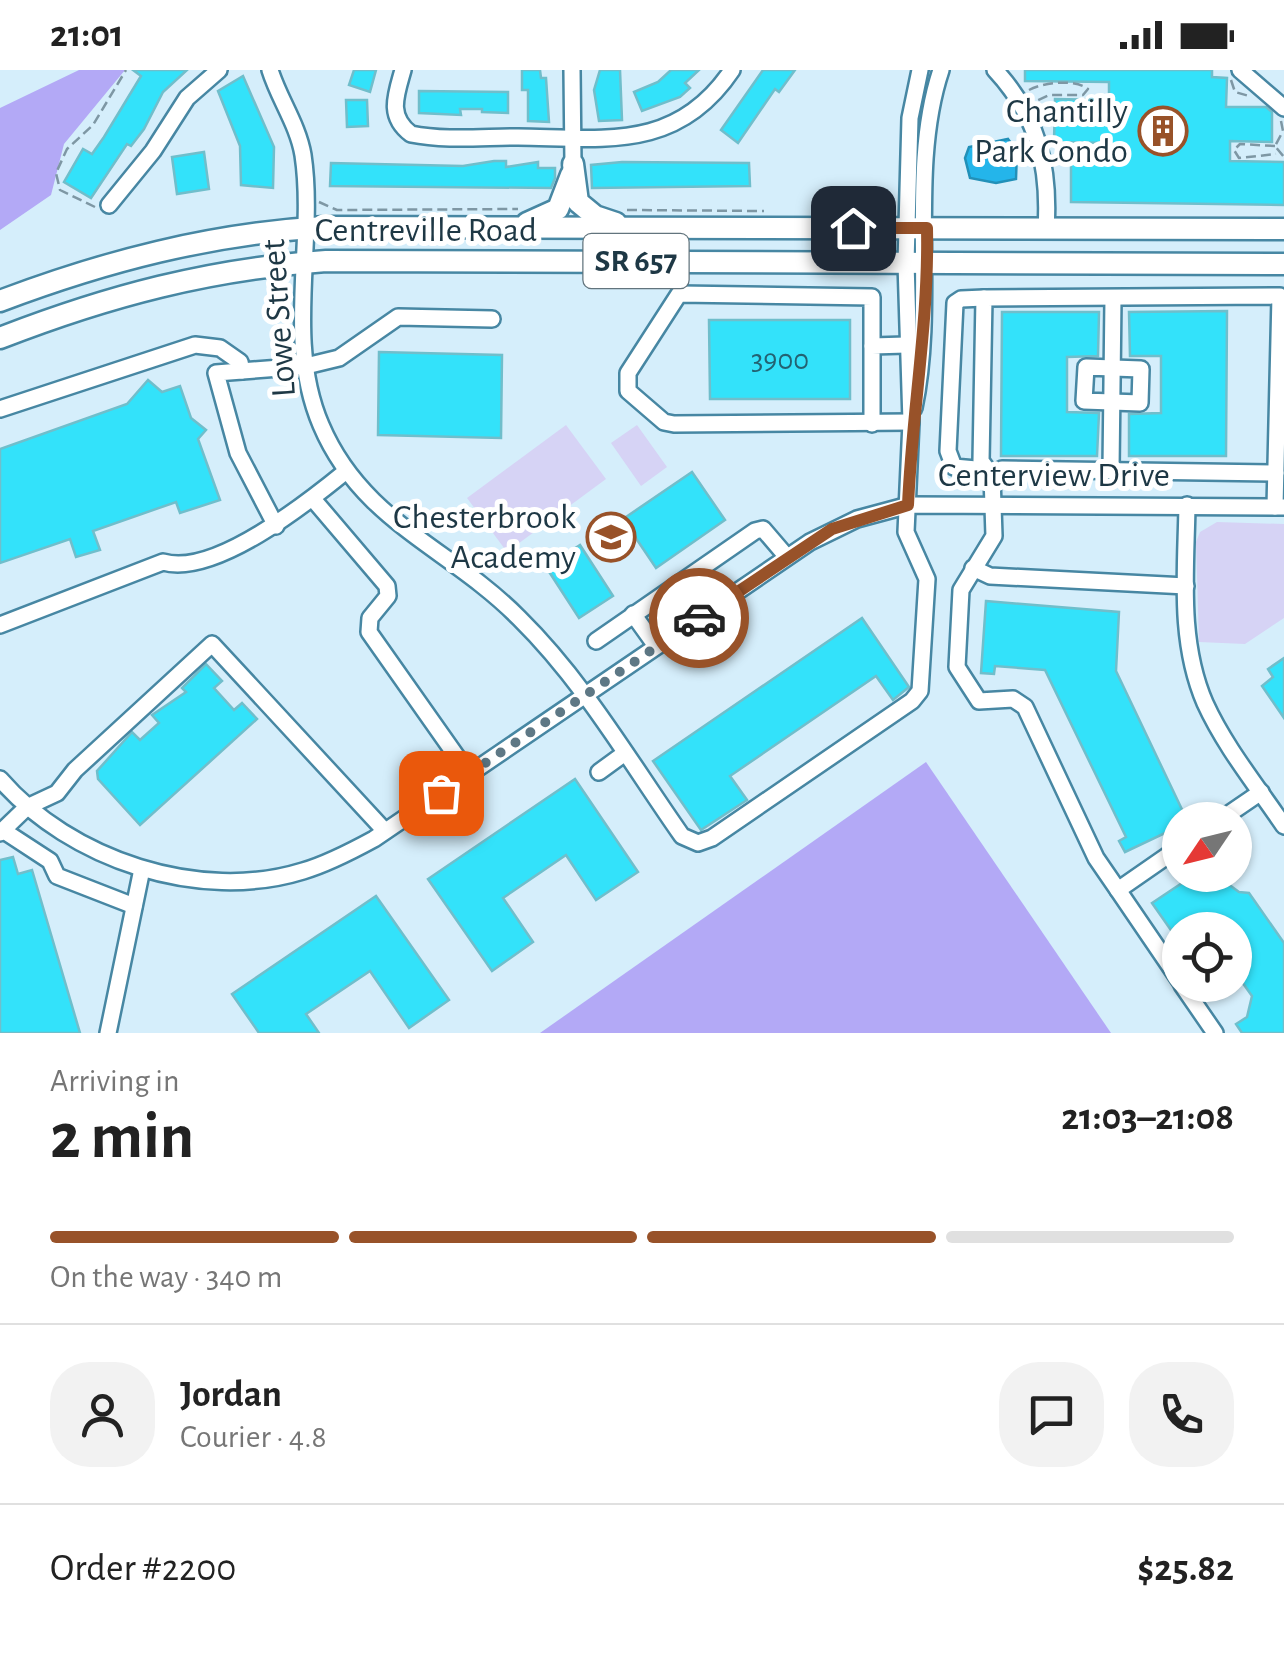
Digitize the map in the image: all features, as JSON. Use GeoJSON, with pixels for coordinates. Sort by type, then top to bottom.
{"type":"FeatureCollection","features":[{"type":"Feature","properties":{"kind":"main road"},"geometry":{"type":"LineString","coordinates":[[521,218],[558,209],[568,191],[573,164]]}},
{"type":"Feature","properties":{"kind":"main road"},"geometry":{"type":"LineString","coordinates":[[573,164],[576,194],[584,209],[632,228]]}},
{"type":"Feature","properties":{"kind":"main road","name":"Centreville Road"},"geometry":{"type":"LineString","coordinates":[[0,302],[156,250],[302,228],[521,218],[632,228],[1284,229]]}},
{"type":"Feature","properties":{"kind":"main road","name":"Centreville Road"},"geometry":{"type":"LineString","coordinates":[[0,338],[163,283],[302,263],[1284,264]]}},
{"type":"Feature","properties":{"kind":"street"},"geometry":{"type":"LineString","coordinates":[[109,204],[153,151],[187,98],[220,70]]}},
{"type":"Feature","properties":{"kind":"street","name":"Lowe Street"},"geometry":{"type":"LineString","coordinates":[[270,70],[302,154],[306,366],[320,425],[345,472],[380,511],[518,616],[585,695],[682,836],[703,842],[912,702],[920,686],[927,579],[906,532],[912,422]]}},
{"type":"Feature","properties":{"kind":"street"},"geometry":{"type":"LineString","coordinates":[[403,70],[394,108],[399,123],[411,134],[622,139],[659,131],[700,106],[732,70]]}},
{"type":"Feature","properties":{"kind":"street"},"geometry":{"type":"LineString","coordinates":[[572,70],[573,164]]}},
{"type":"Feature","properties":{"kind":"street"},"geometry":{"type":"LineString","coordinates":[[912,422],[920,380],[910,118],[920,70]]}},
{"type":"Feature","properties":{"kind":"street"},"geometry":{"type":"LineString","coordinates":[[916,228],[928,124],[941,70]]}},
{"type":"Feature","properties":{"kind":"street"},"geometry":{"type":"LineString","coordinates":[[995,70],[1022,101],[1038,136],[1048,194],[1046,228]]}},
{"type":"Feature","properties":{"kind":"street"},"geometry":{"type":"LineString","coordinates":[[1240,70],[1283,115]]}},
{"type":"Feature","properties":{"kind":"street"},"geometry":{"type":"LineString","coordinates":[[912,422],[906,345],[917,263]]}},
{"type":"Feature","properties":{"kind":"street"},"geometry":{"type":"LineString","coordinates":[[872,424],[872,297],[679,294],[628,373],[626,383],[630,395],[669,424],[872,424],[912,422]]}},
{"type":"Feature","properties":{"kind":"street"},"geometry":{"type":"LineString","coordinates":[[1276,473],[1111,469],[1002,469],[989,473],[954,467],[948,451],[956,303],[960,298],[1282,296],[1276,473],[1280,507]]}},
{"type":"Feature","properties":{"kind":"street"},"geometry":{"type":"LineString","coordinates":[[984,298],[980,461],[989,473],[995,504],[994,536],[961,590],[958,672],[979,701],[1013,699],[1025,708],[1096,858],[1162,955]]}},
{"type":"Feature","properties":{"kind":"street"},"geometry":{"type":"LineString","coordinates":[[1111,469],[1114,298]]}},
{"type":"Feature","properties":{"kind":"street"},"geometry":{"type":"LineString","coordinates":[[276,526],[249,478],[220,396],[216,373],[306,366],[357,350],[384,324],[398,317],[492,319]]}},
{"type":"Feature","properties":{"kind":"street"},"geometry":{"type":"LineString","coordinates":[[0,409],[195,345],[220,348],[240,362],[242,371]]}},
{"type":"Feature","properties":{"kind":"street"},"geometry":{"type":"LineString","coordinates":[[872,346],[906,345]]}},
{"type":"Feature","properties":{"kind":"street"},"geometry":{"type":"LineString","coordinates":[[1086,367],[1141,368],[1140,404],[1112,402],[1084,402],[1086,367]]}},
{"type":"Feature","properties":{"kind":"street"},"geometry":{"type":"LineString","coordinates":[[0,625],[163,562],[177,566],[235,546],[276,526],[345,472]]}},
{"type":"Feature","properties":{"kind":"street"},"geometry":{"type":"LineString","coordinates":[[313,499],[387,586],[388,596],[370,618],[369,632],[469,774]]}},
{"type":"Feature","properties":{"kind":"street","name":"Centerview Drive"},"geometry":{"type":"LineString","coordinates":[[0,780],[27,807],[91,848],[142,869],[213,882],[302,872],[385,831],[832,529],[908,505],[1280,507]]}},
{"type":"Feature","properties":{"kind":"street"},"geometry":{"type":"LineString","coordinates":[[1187,506],[1190,649],[1204,700],[1284,826]]}},
{"type":"Feature","properties":{"kind":"street"},"geometry":{"type":"LineString","coordinates":[[596,640],[756,531],[763,529],[771,534],[787,557]]}},
{"type":"Feature","properties":{"kind":"street"},"geometry":{"type":"LineString","coordinates":[[973,568],[990,576],[1186,586]]}},
{"type":"Feature","properties":{"kind":"street"},"geometry":{"type":"LineString","coordinates":[[633,614],[656,646]]}},
{"type":"Feature","properties":{"kind":"street"},"geometry":{"type":"LineString","coordinates":[[134,906],[57,876],[50,861],[2,832],[27,807],[58,793],[75,770],[212,644],[385,831]]}},
{"type":"Feature","properties":{"kind":"street"},"geometry":{"type":"LineString","coordinates":[[599,772],[625,753]]}},
{"type":"Feature","properties":{"kind":"street"},"geometry":{"type":"LineString","coordinates":[[1246,802],[1261,792]]}},
{"type":"Feature","properties":{"kind":"street"},"geometry":{"type":"LineString","coordinates":[[1118,890],[1162,859]]}},
{"type":"Feature","properties":{"kind":"street"},"geometry":{"type":"LineString","coordinates":[[108,1033],[142,869]]}},
{"type":"Feature","properties":{"kind":"street"},"geometry":{"type":"LineString","coordinates":[[1194,1002],[1215,1033]]}},
{"type":"Feature","properties":{"kind":"path"},"geometry":{"type":"LineString","coordinates":[[109,204],[96,207],[74,200],[60,190],[56,173],[68,148],[93,125],[126,70]]}},
{"type":"Feature","properties":{"kind":"path"},"geometry":{"type":"LineString","coordinates":[[1026,92],[1051,83],[1080,83],[1088,90],[1083,95],[1049,95],[1033,103]]}},
{"type":"Feature","properties":{"kind":"path"},"geometry":{"type":"LineString","coordinates":[[1272,121],[1283,115]]}},
{"type":"Feature","properties":{"kind":"path"},"geometry":{"type":"LineString","coordinates":[[1277,153],[1275,146],[1284,131]]}},
{"type":"Feature","properties":{"kind":"path"},"geometry":{"type":"LineString","coordinates":[[1054,160],[1073,152],[1093,157],[1104,143]]}},
{"type":"Feature","properties":{"kind":"path"},"geometry":{"type":"LineString","coordinates":[[1275,146],[1240,144],[1234,150],[1239,158],[1277,153],[1284,156]]}},
{"type":"Feature","properties":{"kind":"path"},"geometry":{"type":"LineString","coordinates":[[320,201],[325,207],[338,210],[521,218]]}},
{"type":"Feature","properties":{"kind":"shaded area"},"geometry":{"type":"Polygon","coordinates":[[[79,70],[125,70],[64,144],[51,195],[0,230],[0,108],[79,70]]]}},
{"type":"Feature","properties":{"kind":"shaded area"},"geometry":{"type":"Polygon","coordinates":[[[566,425],[606,479],[507,552],[467,498],[566,425]]]}},
{"type":"Feature","properties":{"kind":"shaded area"},"geometry":{"type":"Polygon","coordinates":[[[637,425],[667,467],[641,486],[611,443],[637,425]]]}},
{"type":"Feature","properties":{"kind":"shaded area"},"geometry":{"type":"Polygon","coordinates":[[[1217,522],[1284,524],[1284,618],[1245,644],[1199,642],[1196,542],[1200,532],[1217,522]]]}},
{"type":"Feature","properties":{"kind":"shaded area"},"geometry":{"type":"Polygon","coordinates":[[[926,762],[1111,1033],[540,1033],[926,762]]]}},
{"type":"Feature","properties":{"kind":"water"},"geometry":{"type":"Polygon","coordinates":[[[1008,139],[1017,151],[1016,179],[996,183],[970,178],[965,158],[969,147],[1008,139]]]}},
{"type":"Feature","properties":{"kind":"building"},"geometry":{"type":"Polygon","coordinates":[[[133,70],[187,70],[163,92],[144,129],[131,146],[127,144],[91,198],[64,182],[83,149],[92,154],[104,137],[141,76],[133,70]]]}},
{"type":"Feature","properties":{"kind":"building"},"geometry":{"type":"Polygon","coordinates":[[[354,70],[376,70],[370,92],[349,85],[354,70]]]}},
{"type":"Feature","properties":{"kind":"building"},"geometry":{"type":"Polygon","coordinates":[[[522,70],[540,70],[541,78],[546,78],[549,122],[528,121],[528,90],[522,90],[522,70]]]}},
{"type":"Feature","properties":{"kind":"building"},"geometry":{"type":"Polygon","coordinates":[[[600,70],[620,70],[622,120],[599,121],[594,90],[600,70]]]}},
{"type":"Feature","properties":{"kind":"building"},"geometry":{"type":"Polygon","coordinates":[[[671,70],[699,70],[685,83],[690,88],[680,97],[642,111],[634,92],[658,82],[671,70]]]}},
{"type":"Feature","properties":{"kind":"building"},"geometry":{"type":"Polygon","coordinates":[[[763,70],[795,70],[779,92],[775,89],[738,143],[721,130],[763,70]]]}},
{"type":"Feature","properties":{"kind":"building","name":"Chantilly Park Condo"},"geometry":{"type":"Polygon","coordinates":[[[1025,70],[1212,70],[1212,77],[1227,78],[1226,107],[1266,107],[1272,112],[1272,142],[1230,141],[1230,161],[1284,162],[1284,205],[1071,202],[1071,162],[1111,163],[1111,143],[1054,142],[1055,99],[1109,100],[1109,82],[1025,81],[1025,70]]]}},
{"type":"Feature","properties":{"kind":"building"},"geometry":{"type":"Polygon","coordinates":[[[243,76],[274,147],[273,188],[241,185],[240,146],[218,91],[243,76]]]}},
{"type":"Feature","properties":{"kind":"building"},"geometry":{"type":"Polygon","coordinates":[[[419,91],[508,92],[508,113],[460,109],[461,115],[419,113],[419,91]]]}},
{"type":"Feature","properties":{"kind":"building"},"geometry":{"type":"Polygon","coordinates":[[[346,100],[367,100],[368,126],[347,127],[346,100]]]}},
{"type":"Feature","properties":{"kind":"building"},"geometry":{"type":"Polygon","coordinates":[[[204,152],[209,189],[177,194],[172,157],[204,152]]]}},
{"type":"Feature","properties":{"kind":"building"},"geometry":{"type":"Polygon","coordinates":[[[506,161],[506,167],[538,162],[538,168],[555,168],[555,178],[551,188],[330,186],[331,163],[463,166],[506,161]]]}},
{"type":"Feature","properties":{"kind":"building"},"geometry":{"type":"Polygon","coordinates":[[[749,163],[750,186],[592,188],[591,165],[749,163]]]}},
{"type":"Feature","properties":{"kind":"building"},"geometry":{"type":"Polygon","coordinates":[[[1227,311],[1226,456],[1129,456],[1129,414],[1161,413],[1161,356],[1130,356],[1129,312],[1227,311]]]}},
{"type":"Feature","properties":{"kind":"building"},"geometry":{"type":"Polygon","coordinates":[[[1002,312],[1099,312],[1098,356],[1067,357],[1067,412],[1099,413],[1097,456],[1001,456],[1002,312]]]}},
{"type":"Feature","properties":{"kind":"building"},"geometry":{"type":"Polygon","coordinates":[[[709,320],[850,320],[850,399],[710,399],[709,320]]]}},
{"type":"Feature","properties":{"kind":"building"},"geometry":{"type":"Polygon","coordinates":[[[379,352],[502,355],[501,438],[378,435],[379,352]]]}},
{"type":"Feature","properties":{"kind":"building"},"geometry":{"type":"Polygon","coordinates":[[[148,380],[162,392],[180,386],[191,418],[206,430],[198,439],[220,500],[180,513],[176,502],[93,531],[100,550],[76,557],[70,539],[0,563],[0,449],[127,404],[148,380]]]}},
{"type":"Feature","properties":{"kind":"building"},"geometry":{"type":"Polygon","coordinates":[[[692,472],[725,520],[656,568],[623,519],[692,472]]]}},
{"type":"Feature","properties":{"kind":"building"},"geometry":{"type":"Polygon","coordinates":[[[580,545],[613,596],[579,618],[546,567],[580,545]]]}},
{"type":"Feature","properties":{"kind":"building"},"geometry":{"type":"Polygon","coordinates":[[[986,601],[1119,612],[1116,671],[1178,802],[1162,802],[1162,835],[1125,852],[1119,841],[1126,837],[1045,670],[995,666],[994,674],[981,673],[986,601]]]}},
{"type":"Feature","properties":{"kind":"building"},"geometry":{"type":"Polygon","coordinates":[[[862,618],[909,687],[893,700],[876,676],[730,776],[747,800],[701,830],[653,761],[862,618]]]}},
{"type":"Feature","properties":{"kind":"building"},"geometry":{"type":"Polygon","coordinates":[[[1284,658],[1284,718],[1262,686],[1273,677],[1268,669],[1284,658]]]}},
{"type":"Feature","properties":{"kind":"building"},"geometry":{"type":"Polygon","coordinates":[[[206,664],[222,681],[214,688],[234,710],[242,703],[257,719],[140,825],[98,779],[97,771],[132,732],[140,740],[159,723],[152,715],[186,692],[182,688],[206,664]]]}},
{"type":"Feature","properties":{"kind":"building"},"geometry":{"type":"Polygon","coordinates":[[[575,779],[638,872],[596,900],[566,855],[503,898],[533,942],[492,971],[428,879],[575,779]]]}},
{"type":"Feature","properties":{"kind":"building"},"geometry":{"type":"Polygon","coordinates":[[[13,857],[18,874],[32,870],[80,1033],[0,1033],[0,860],[13,857]]]}},
{"type":"Feature","properties":{"kind":"building"},"geometry":{"type":"Polygon","coordinates":[[[1168,892],[1249,893],[1284,943],[1284,1033],[1242,1033],[1236,1024],[1247,1017],[1252,1002],[1252,912],[1162,912],[1162,917],[1152,903],[1168,892]]]}},
{"type":"Feature","properties":{"kind":"building"},"geometry":{"type":"Polygon","coordinates":[[[376,896],[449,1000],[409,1028],[370,971],[306,1014],[319,1033],[259,1033],[232,994],[376,896]]]}},
{"type":"Feature","properties":{"kind":"way so far"},"geometry":{"type":"LineString","coordinates":[[441,793],[699,618]]}},
{"type":"Feature","properties":{"kind":"place","name":"Chantilly Park Condo"},"geometry":{"type":"Point","coordinates":[1163,131]}},
{"type":"Feature","properties":{"kind":"place","name":"Chesterbrook Academy"},"geometry":{"type":"Point","coordinates":[611,537]}},
{"type":"Feature","properties":{"kind":"route"},"geometry":{"type":"LineString","coordinates":[[699,618],[832,529],[908,505],[927,278],[927,228],[853,228]]}}]}
